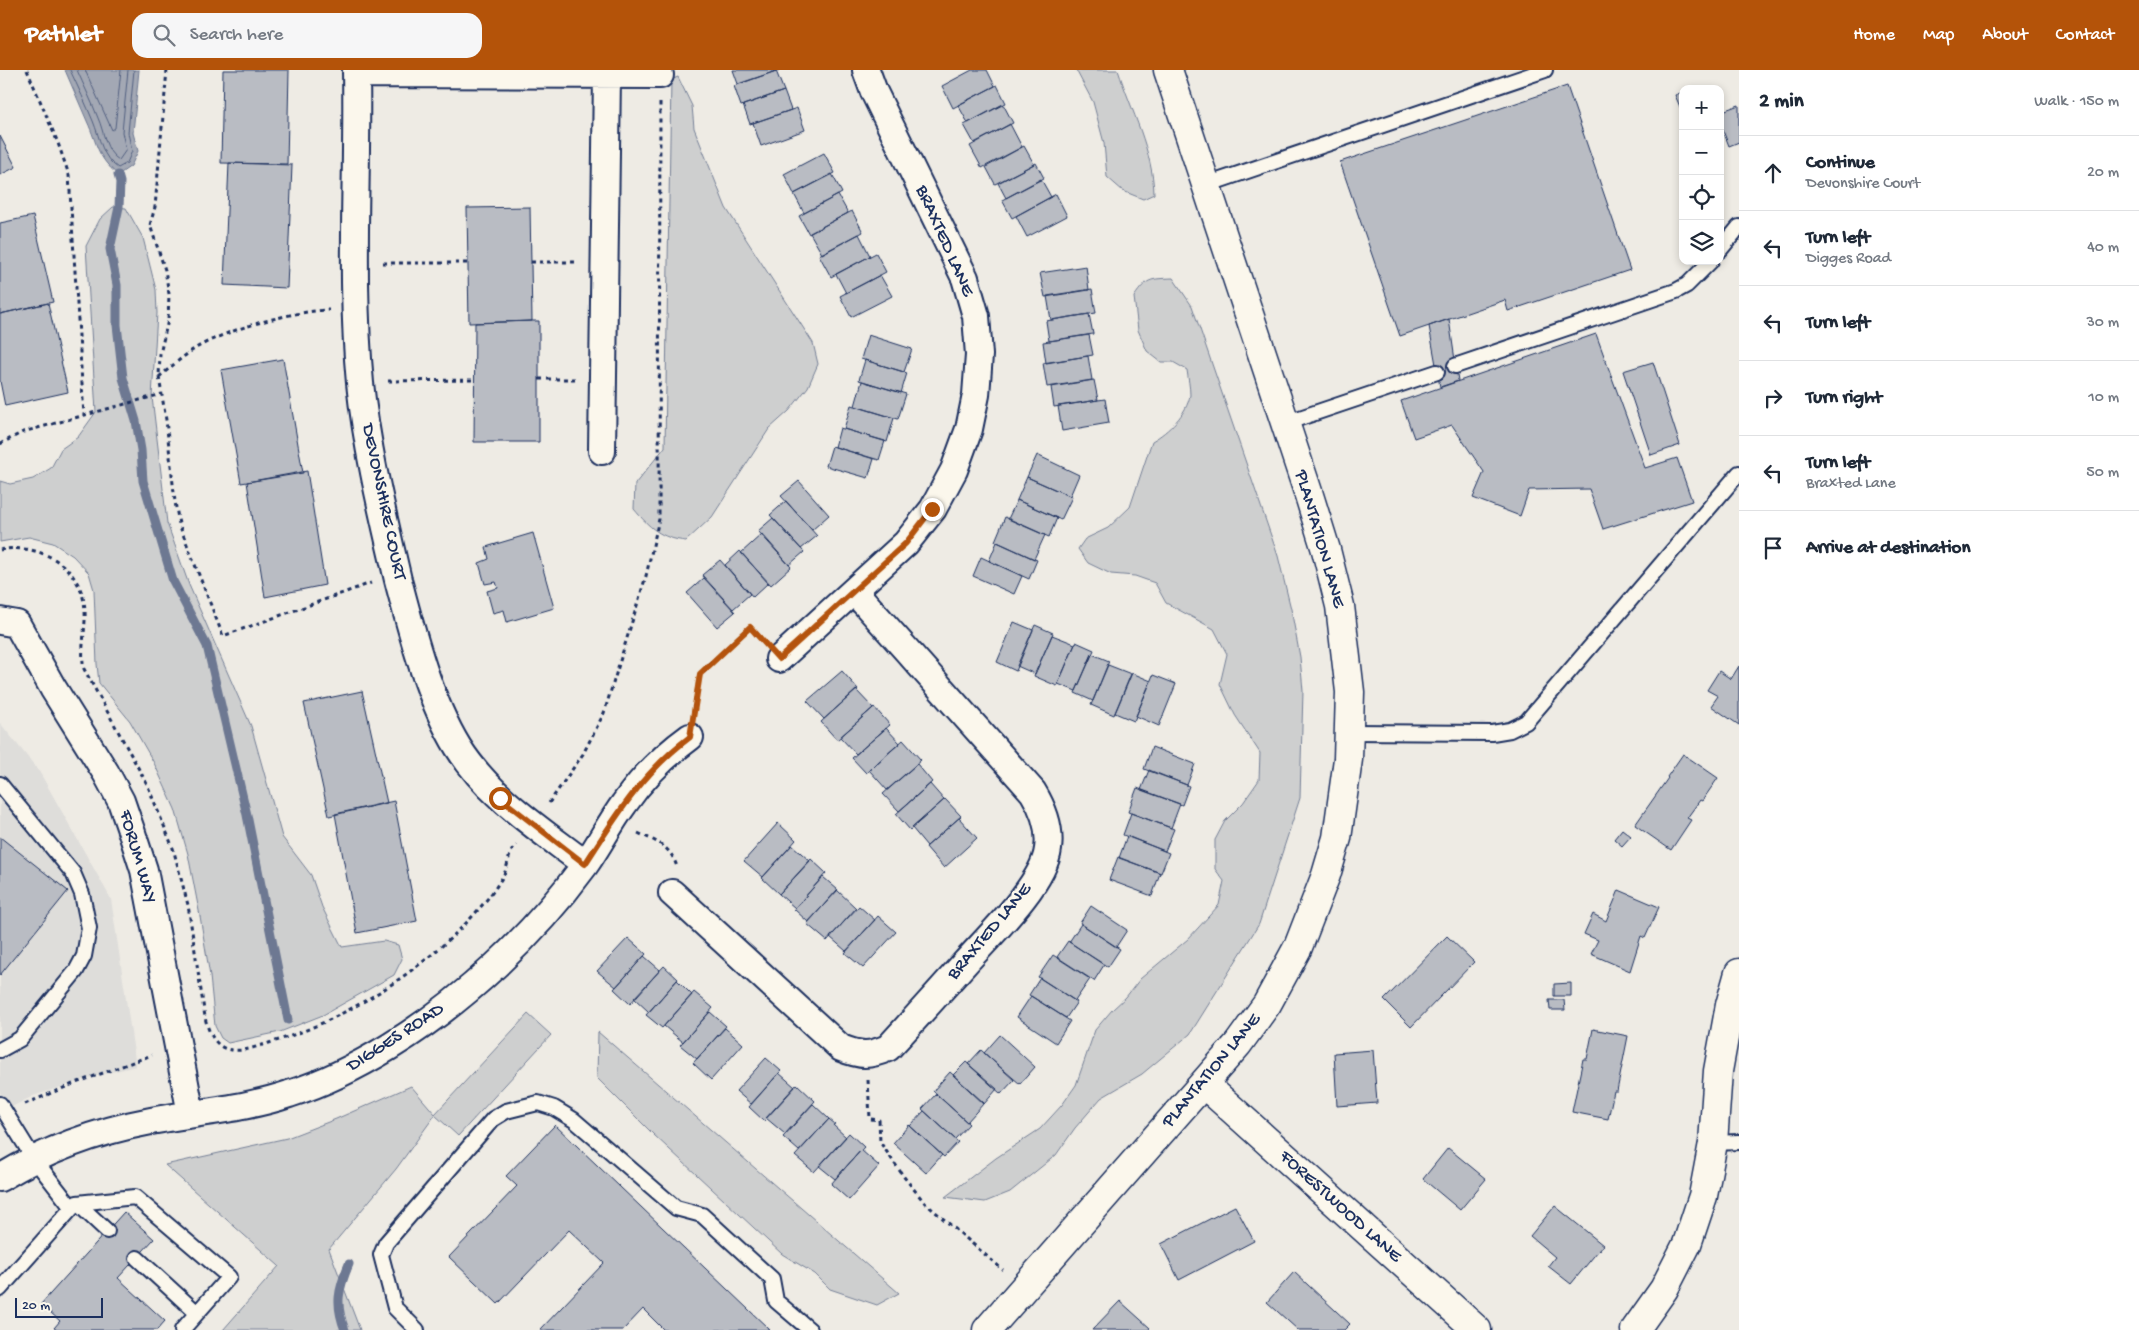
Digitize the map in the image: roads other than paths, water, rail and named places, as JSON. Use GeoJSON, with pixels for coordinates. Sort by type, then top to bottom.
{"type":"FeatureCollection","features":[{"type":"Feature","properties":{"kind":"street","name":"BRAXTED LANE"},"geometry":{"type":"LineString","coordinates":[[779,659],[906,543],[932,509],[954,470],[969,429],[976,395],[979,355],[976,316],[965,278],[874,92],[866,70]]}},
{"type":"Feature","properties":{"kind":"street","name":"PLANTATION LANE"},"geometry":{"type":"LineString","coordinates":[[988,1330],[1204,1084],[1238,1044],[1267,1004],[1298,947],[1326,875],[1337,838],[1348,759],[1350,692],[1340,606],[1326,550],[1168,70]]}},
{"type":"Feature","properties":{"kind":"street","name":"DEVONSHIRE COURT"},"geometry":{"type":"LineString","coordinates":[[585,864],[500,798],[477,774],[458,748],[438,712],[407,616],[378,494],[361,391],[356,309],[356,72],[660,75]]}},
{"type":"Feature","properties":{"kind":"street"},"geometry":{"type":"LineString","coordinates":[[602,451],[606,75]]}},
{"type":"Feature","properties":{"kind":"street","name":"BRAXTED LANE"},"geometry":{"type":"LineString","coordinates":[[674,895],[841,1048],[856,1054],[873,1054],[888,1048],[1012,910],[1041,872],[1048,851],[1049,828],[1042,807],[1033,792],[854,591]]}},
{"type":"Feature","properties":{"kind":"street","name":"FORUM WAY"},"geometry":{"type":"LineString","coordinates":[[8,622],[53,688],[106,773],[129,825],[144,870],[191,1114]]}},
{"type":"Feature","properties":{"kind":"street","name":"DIGGES ROAD"},"geometry":{"type":"LineString","coordinates":[[0,1178],[34,1159],[85,1138],[149,1121],[246,1106],[289,1094],[341,1073],[390,1046],[449,1005],[503,958],[553,905],[585,864],[625,802],[669,753],[690,737]]}},
{"type":"Feature","properties":{"kind":"street"},"geometry":{"type":"LineString","coordinates":[[1636,1330],[1664,1289],[1687,1244],[1726,1142],[1718,1070],[1730,1005],[1739,973]]}},
{"type":"Feature","properties":{"kind":"street","name":"FORESTWOOD LANE"},"geometry":{"type":"LineString","coordinates":[[1204,1084],[1477,1330]]}},
{"type":"Feature","properties":{"kind":"lane"},"geometry":{"type":"LineString","coordinates":[[1206,184],[1546,70]]}},
{"type":"Feature","properties":{"kind":"lane"},"geometry":{"type":"LineString","coordinates":[[1724,245],[1739,227]]}},
{"type":"Feature","properties":{"kind":"lane"},"geometry":{"type":"LineString","coordinates":[[1456,366],[1676,291],[1688,285],[1707,265]]}},
{"type":"Feature","properties":{"kind":"lane"},"geometry":{"type":"LineString","coordinates":[[1285,423],[1437,372]]}},
{"type":"Feature","properties":{"kind":"lane"},"geometry":{"type":"LineString","coordinates":[[1349,732],[1492,733],[1510,730],[1526,722],[1739,473]]}},
{"type":"Feature","properties":{"kind":"lane"},"geometry":{"type":"LineString","coordinates":[[0,784],[73,873],[82,894],[89,928],[84,956],[76,971],[20,1039],[0,1050]]}},
{"type":"Feature","properties":{"kind":"lane"},"geometry":{"type":"LineString","coordinates":[[412,1325],[396,1308],[381,1255],[386,1243],[493,1119],[506,1111],[538,1103],[554,1108],[574,1120],[676,1208],[702,1214],[772,1279],[776,1301],[810,1330]]}},
{"type":"Feature","properties":{"kind":"lane"},"geometry":{"type":"LineString","coordinates":[[0,1104],[34,1159],[74,1206],[107,1231]]}},
{"type":"Feature","properties":{"kind":"lane"},"geometry":{"type":"LineString","coordinates":[[0,1289],[74,1206],[135,1197],[229,1277],[182,1330]]}},
{"type":"Feature","properties":{"kind":"lane"},"geometry":{"type":"LineString","coordinates":[[137,1258],[197,1313]]}},
{"type":"Feature","properties":{"kind":"water"},"geometry":{"type":"Polygon","coordinates":[[[65,70],[139,70],[133,133],[138,151],[131,166],[118,175],[101,156],[65,70]]]}},
{"type":"Feature","properties":{"kind":"waterway"},"geometry":{"type":"LineString","coordinates":[[118,175],[120,182],[119,207],[110,249],[117,285],[117,325],[123,378],[136,421],[141,450],[143,481],[173,581],[207,646],[247,815],[288,1020]]}},
{"type":"Feature","properties":{"kind":"waterway"},"geometry":{"type":"LineString","coordinates":[[345,1330],[340,1312],[339,1297],[349,1264]]}}]}
